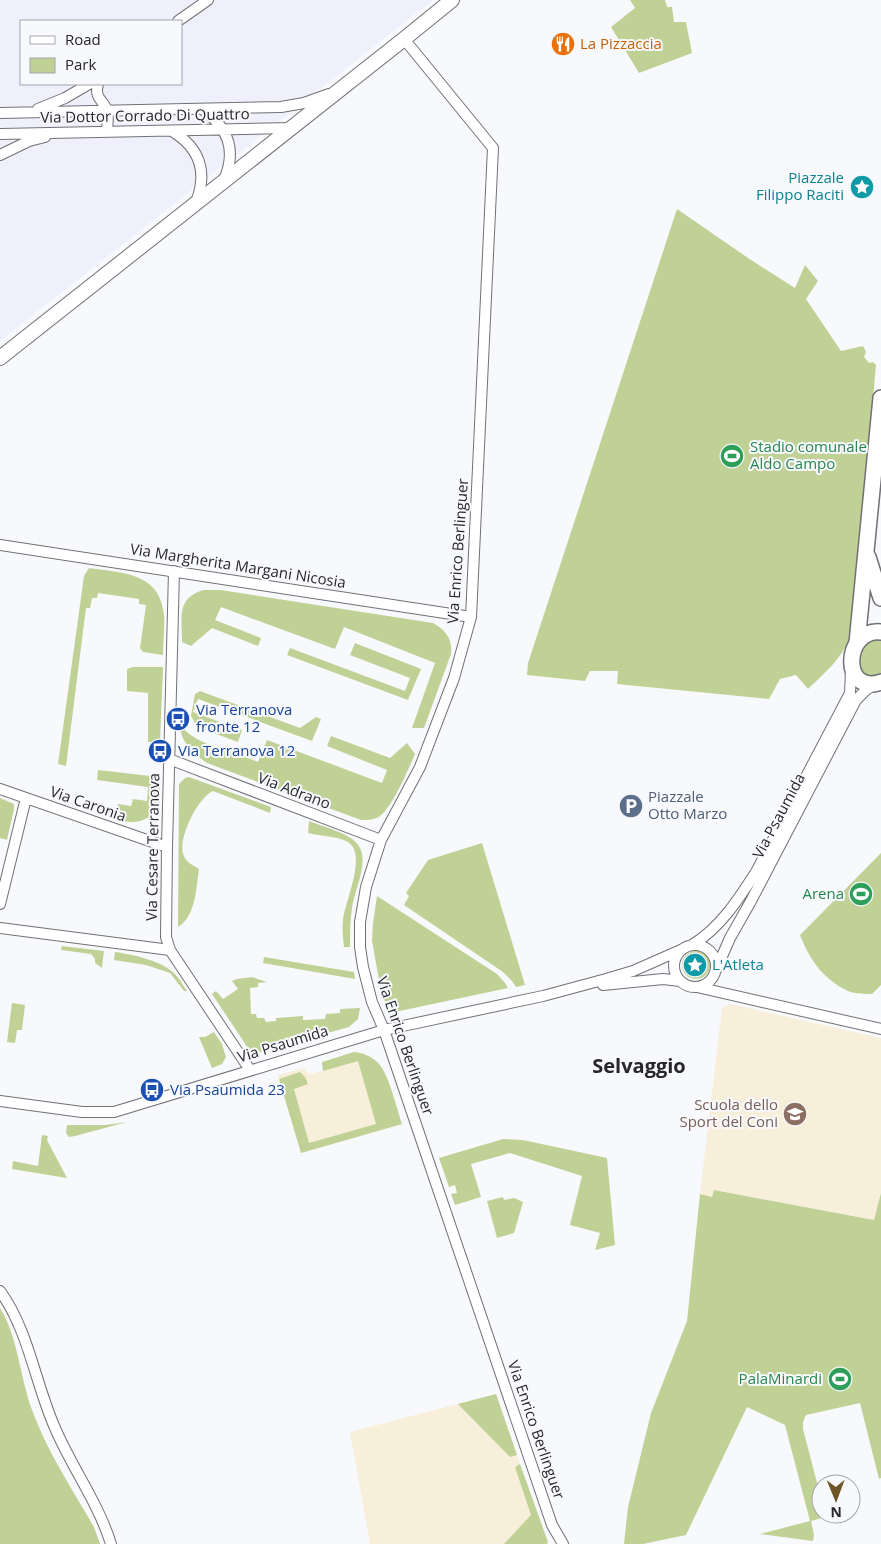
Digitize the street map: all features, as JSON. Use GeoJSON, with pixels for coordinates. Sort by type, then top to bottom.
{"type":"FeatureCollection","features":[{"type":"Feature","properties":{"kind":"main road"},"geometry":{"type":"LineString","coordinates":[[875,685],[854,673],[852,660],[857,643],[881,398]]}},
{"type":"Feature","properties":{"kind":"main road"},"geometry":{"type":"LineString","coordinates":[[866,551],[881,598]]}},
{"type":"Feature","properties":{"kind":"main road"},"geometry":{"type":"LineString","coordinates":[[857,643],[867,633],[881,632]]}},
{"type":"Feature","properties":{"kind":"street"},"geometry":{"type":"LineString","coordinates":[[192,11],[196,0]]}},
{"type":"Feature","properties":{"kind":"street"},"geometry":{"type":"LineString","coordinates":[[179,20],[208,0]]}},
{"type":"Feature","properties":{"kind":"street"},"geometry":{"type":"LineString","coordinates":[[0,358],[404,40],[452,0]]}},
{"type":"Feature","properties":{"kind":"street","name":"Via Enrico Berlinguer"},"geometry":{"type":"LineString","coordinates":[[404,40],[493,148],[472,617],[454,678],[420,767],[381,840],[366,887],[360,922],[360,947],[372,1002],[384,1030],[552,1525]]}},
{"type":"Feature","properties":{"kind":"street"},"geometry":{"type":"LineString","coordinates":[[32,112],[65,98],[86,85]]}},
{"type":"Feature","properties":{"kind":"street"},"geometry":{"type":"LineString","coordinates":[[98,85],[96,89],[99,99],[107,111],[108,132]]}},
{"type":"Feature","properties":{"kind":"street","name":"Via Dottor Corrado Di Quattro"},"geometry":{"type":"LineString","coordinates":[[0,112],[281,106],[304,103],[337,91]]}},
{"type":"Feature","properties":{"kind":"street"},"geometry":{"type":"LineString","coordinates":[[202,108],[214,117],[228,139],[230,161],[224,181]]}},
{"type":"Feature","properties":{"kind":"street","name":"Via Dottor Corrado Di Quattro"},"geometry":{"type":"LineString","coordinates":[[0,134],[291,128]]}},
{"type":"Feature","properties":{"kind":"street"},"geometry":{"type":"LineString","coordinates":[[172,130],[191,146],[201,168],[201,186],[195,203]]}},
{"type":"Feature","properties":{"kind":"street"},"geometry":{"type":"LineString","coordinates":[[0,156],[29,141],[60,132]]}},
{"type":"Feature","properties":{"kind":"street","name":"Via Margherita Margani Nicosia"},"geometry":{"type":"LineString","coordinates":[[0,545],[472,617]]}},
{"type":"Feature","properties":{"kind":"street","name":"Via Cesare Terranova"},"geometry":{"type":"LineString","coordinates":[[174,571],[166,937],[170,950],[250,1070]]}},
{"type":"Feature","properties":{"kind":"street","name":"Via Psaumida"},"geometry":{"type":"LineString","coordinates":[[0,1102],[82,1112],[114,1112],[384,1030],[575,988],[633,971],[688,947],[708,935],[726,916],[756,872],[850,693],[852,666]]}},
{"type":"Feature","properties":{"kind":"street","name":"Via Psaumida"},"geometry":{"type":"LineString","coordinates":[[716,970],[730,938],[856,700],[875,685]]}},
{"type":"Feature","properties":{"kind":"street","name":"Via Adrano"},"geometry":{"type":"LineString","coordinates":[[169,759],[381,840]]}},
{"type":"Feature","properties":{"kind":"street","name":"Via Caronia"},"geometry":{"type":"LineString","coordinates":[[0,789],[167,847]]}},
{"type":"Feature","properties":{"kind":"street"},"geometry":{"type":"LineString","coordinates":[[0,904],[26,798]]}},
{"type":"Feature","properties":{"kind":"street"},"geometry":{"type":"LineString","coordinates":[[0,928],[170,950]]}},
{"type":"Feature","properties":{"kind":"street"},"geometry":{"type":"LineString","coordinates":[[698,987],[710,982],[716,970],[715,959],[708,949],[698,945],[688,947],[679,952],[674,964],[674,970],[680,981],[685,985],[881,1029]]}},
{"type":"Feature","properties":{"kind":"street"},"geometry":{"type":"LineString","coordinates":[[575,988],[663,979],[680,981]]}},
{"type":"Feature","properties":{"kind":"street"},"geometry":{"type":"LineString","coordinates":[[0,1291],[20,1324],[43,1400],[56,1430],[104,1522],[111,1544]]}},
{"type":"Feature","properties":{"kind":"street"},"geometry":{"type":"LineString","coordinates":[[552,1525],[554,1544]]}},
{"type":"Feature","properties":{"kind":"street"},"geometry":{"type":"LineString","coordinates":[[552,1525],[563,1544]]}},
{"type":"Feature","properties":{"kind":"shaded area"},"geometry":{"type":"Polygon","coordinates":[[[0,0],[433,0],[0,341],[0,0]]]}},
{"type":"Feature","properties":{"kind":"shaded area","name":"Scuola dello Sport del Coni"},"geometry":{"type":"Polygon","coordinates":[[[730,1004],[881,1038],[881,1193],[875,1220],[715,1190],[712,1197],[700,1194],[722,1008],[730,1004]]]}},
{"type":"Feature","properties":{"kind":"shaded area"},"geometry":{"type":"Polygon","coordinates":[[[354,1052],[363,1053],[379,1064],[385,1075],[402,1124],[301,1153],[278,1075],[304,1068],[309,1074],[323,1071],[322,1062],[354,1052]]]}},
{"type":"Feature","properties":{"kind":"shaded area"},"geometry":{"type":"Polygon","coordinates":[[[496,1394],[547,1544],[370,1544],[350,1432],[496,1394]]]}},
{"type":"Feature","properties":{"kind":"green space"},"geometry":{"type":"Polygon","coordinates":[[[630,0],[665,0],[667,7],[672,7],[674,22],[686,22],[692,53],[639,73],[611,27],[635,8],[630,0]]]}},
{"type":"Feature","properties":{"kind":"green space","name":"Stadio comunale Aldo Campo"},"geometry":{"type":"Polygon","coordinates":[[[677,209],[795,288],[805,265],[818,281],[806,299],[841,351],[863,346],[866,352],[864,357],[869,363],[873,362],[876,365],[853,633],[839,657],[808,689],[796,675],[780,679],[769,699],[617,684],[618,671],[590,671],[585,681],[527,675],[528,663],[677,209]]]}},
{"type":"Feature","properties":{"kind":"green space"},"geometry":{"type":"Polygon","coordinates":[[[89,568],[114,571],[137,577],[155,590],[161,601],[164,615],[163,655],[143,652],[140,648],[146,605],[139,604],[139,599],[98,593],[97,598],[92,598],[90,608],[86,608],[66,766],[58,764],[84,576],[89,568]]]}},
{"type":"Feature","properties":{"kind":"green space"},"geometry":{"type":"Polygon","coordinates":[[[203,590],[221,590],[433,623],[438,626],[450,640],[451,654],[424,728],[412,728],[435,663],[344,627],[335,649],[221,607],[215,620],[261,638],[258,646],[212,628],[191,646],[182,642],[182,610],[188,598],[203,590]]]}},
{"type":"Feature","properties":{"kind":"green space"},"geometry":{"type":"Polygon","coordinates":[[[881,637],[881,674],[872,677],[865,675],[859,665],[861,653],[867,643],[881,637]]]}},
{"type":"Feature","properties":{"kind":"green space"},"geometry":{"type":"Polygon","coordinates":[[[355,643],[421,669],[408,700],[287,655],[290,648],[405,691],[410,678],[350,655],[355,643]]]}},
{"type":"Feature","properties":{"kind":"green space"},"geometry":{"type":"Polygon","coordinates":[[[133,667],[163,667],[160,742],[148,742],[148,693],[127,691],[127,669],[133,667]]]}},
{"type":"Feature","properties":{"kind":"green space"},"geometry":{"type":"Polygon","coordinates":[[[200,691],[300,728],[316,717],[321,719],[312,741],[198,699],[193,712],[242,730],[238,742],[196,725],[191,716],[195,694],[200,691]]]}},
{"type":"Feature","properties":{"kind":"green space"},"geometry":{"type":"Polygon","coordinates":[[[180,725],[196,739],[258,762],[267,740],[382,783],[387,770],[327,746],[331,736],[390,758],[407,743],[415,754],[400,787],[385,811],[376,818],[361,820],[207,763],[193,752],[185,742],[180,725]]]}},
{"type":"Feature","properties":{"kind":"green space"},"geometry":{"type":"Polygon","coordinates":[[[98,770],[159,777],[160,799],[157,809],[149,817],[137,822],[104,814],[105,808],[117,811],[118,804],[131,806],[133,799],[147,801],[148,787],[97,780],[98,770]]]}},
{"type":"Feature","properties":{"kind":"green space"},"geometry":{"type":"Polygon","coordinates":[[[189,777],[271,807],[270,813],[213,791],[201,802],[190,820],[182,849],[184,856],[190,864],[199,869],[196,893],[192,909],[184,922],[178,927],[179,784],[189,777]]]}},
{"type":"Feature","properties":{"kind":"green space"},"geometry":{"type":"Polygon","coordinates":[[[0,798],[14,804],[7,840],[0,838],[0,798]]]}},
{"type":"Feature","properties":{"kind":"green space"},"geometry":{"type":"Polygon","coordinates":[[[309,821],[349,837],[357,843],[361,851],[362,869],[351,913],[350,947],[344,947],[343,923],[354,877],[356,855],[353,846],[346,841],[308,833],[309,821]]]}},
{"type":"Feature","properties":{"kind":"green space"},"geometry":{"type":"Polygon","coordinates":[[[482,843],[525,985],[516,987],[503,972],[404,905],[409,896],[406,893],[428,860],[482,843]]]}},
{"type":"Feature","properties":{"kind":"green space","name":"Arena"},"geometry":{"type":"Polygon","coordinates":[[[881,853],[881,985],[872,994],[854,993],[839,986],[818,968],[800,935],[881,853]]]}},
{"type":"Feature","properties":{"kind":"green space"},"geometry":{"type":"Polygon","coordinates":[[[377,896],[497,974],[508,988],[395,1012],[388,1007],[382,996],[372,941],[377,896]]]}},
{"type":"Feature","properties":{"kind":"green space"},"geometry":{"type":"Polygon","coordinates":[[[62,946],[104,951],[102,968],[95,963],[95,959],[91,954],[61,950],[62,946]]]}},
{"type":"Feature","properties":{"kind":"green space"},"geometry":{"type":"Polygon","coordinates":[[[696,951],[706,955],[710,965],[706,975],[696,979],[686,975],[682,965],[686,955],[696,951]]]}},
{"type":"Feature","properties":{"kind":"green space"},"geometry":{"type":"Polygon","coordinates":[[[115,952],[139,957],[162,965],[175,974],[187,991],[184,991],[170,973],[146,965],[114,960],[115,952]]]}},
{"type":"Feature","properties":{"kind":"green space"},"geometry":{"type":"Polygon","coordinates":[[[264,957],[354,972],[355,979],[263,963],[264,957]]]}},
{"type":"Feature","properties":{"kind":"green space"},"geometry":{"type":"Polygon","coordinates":[[[252,977],[267,982],[258,983],[258,987],[250,988],[251,1014],[256,1014],[257,1018],[264,1018],[266,1022],[276,1021],[276,1018],[303,1016],[303,1020],[325,1019],[326,1014],[340,1013],[340,1009],[360,1008],[358,1019],[349,1027],[260,1052],[250,1051],[212,994],[216,991],[223,999],[238,989],[232,981],[252,977]]]}},
{"type":"Feature","properties":{"kind":"green space"},"geometry":{"type":"Polygon","coordinates":[[[12,1003],[25,1005],[22,1030],[17,1030],[15,1043],[7,1042],[12,1003]]]}},
{"type":"Feature","properties":{"kind":"green space"},"geometry":{"type":"Polygon","coordinates":[[[214,1032],[222,1044],[226,1057],[222,1064],[212,1068],[199,1037],[205,1037],[214,1032]]]}},
{"type":"Feature","properties":{"kind":"green space"},"geometry":{"type":"Polygon","coordinates":[[[354,1052],[370,1057],[383,1069],[402,1124],[301,1153],[279,1079],[300,1072],[305,1077],[308,1084],[294,1089],[309,1143],[376,1124],[358,1061],[323,1071],[322,1062],[354,1052]]]}},
{"type":"Feature","properties":{"kind":"green space"},"geometry":{"type":"Polygon","coordinates":[[[127,1122],[75,1136],[69,1137],[66,1133],[67,1125],[105,1125],[127,1122]]]}},
{"type":"Feature","properties":{"kind":"green space"},"geometry":{"type":"Polygon","coordinates":[[[42,1135],[48,1136],[47,1140],[67,1178],[12,1169],[13,1161],[38,1166],[42,1135]]]}},
{"type":"Feature","properties":{"kind":"green space"},"geometry":{"type":"Polygon","coordinates":[[[503,1139],[523,1140],[607,1158],[615,1245],[595,1250],[600,1233],[570,1225],[582,1176],[510,1153],[471,1164],[481,1197],[455,1205],[451,1194],[457,1193],[455,1185],[449,1187],[439,1158],[503,1139]]]}},
{"type":"Feature","properties":{"kind":"green space"},"geometry":{"type":"Polygon","coordinates":[[[714,1190],[874,1220],[881,1193],[881,1478],[879,1479],[860,1403],[806,1415],[803,1429],[815,1474],[811,1474],[813,1541],[760,1534],[810,1521],[785,1425],[747,1407],[686,1535],[643,1544],[624,1544],[628,1507],[651,1413],[687,1321],[700,1194],[712,1197],[714,1190]]]}},
{"type":"Feature","properties":{"kind":"green space"},"geometry":{"type":"Polygon","coordinates":[[[503,1197],[504,1200],[514,1198],[523,1202],[514,1233],[497,1238],[487,1201],[503,1197]]]}},
{"type":"Feature","properties":{"kind":"green space"},"geometry":{"type":"Polygon","coordinates":[[[0,1308],[15,1344],[28,1397],[38,1425],[60,1470],[94,1527],[100,1544],[0,1544],[0,1308]]]}},
{"type":"Feature","properties":{"kind":"green space"},"geometry":{"type":"Polygon","coordinates":[[[496,1394],[517,1455],[510,1457],[458,1404],[496,1394]]]}},
{"type":"Feature","properties":{"kind":"green space"},"geometry":{"type":"Polygon","coordinates":[[[520,1464],[548,1542],[547,1544],[504,1544],[531,1515],[515,1467],[520,1464]]]}},
{"type":"Feature","properties":{"kind":"place","name":"La Pizzaccia"},"geometry":{"type":"Point","coordinates":[563,44]}},
{"type":"Feature","properties":{"kind":"place","name":"Piazzale Filippo Raciti"},"geometry":{"type":"Point","coordinates":[862,187]}},
{"type":"Feature","properties":{"kind":"place","name":"Stadio comunale Aldo Campo"},"geometry":{"type":"Point","coordinates":[732,456]}},
{"type":"Feature","properties":{"kind":"place","name":"Via Terranova fronte 12"},"geometry":{"type":"Point","coordinates":[178,719]}},
{"type":"Feature","properties":{"kind":"place","name":"Via Terranova 12"},"geometry":{"type":"Point","coordinates":[160,751]}},
{"type":"Feature","properties":{"kind":"place","name":"Piazzale Otto Marzo"},"geometry":{"type":"Point","coordinates":[631,806]}},
{"type":"Feature","properties":{"kind":"place","name":"Arena"},"geometry":{"type":"Point","coordinates":[861,894]}},
{"type":"Feature","properties":{"kind":"place","name":"L'Atleta"},"geometry":{"type":"Point","coordinates":[695,965]}},
{"type":"Feature","properties":{"kind":"place","name":"Via Psaumida 23"},"geometry":{"type":"Point","coordinates":[152,1090]}},
{"type":"Feature","properties":{"kind":"place","name":"Scuola dello Sport del Coni"},"geometry":{"type":"Point","coordinates":[795,1114]}},
{"type":"Feature","properties":{"kind":"place","name":"PalaMinardi"},"geometry":{"type":"Point","coordinates":[840,1379]}},
{"type":"Feature","properties":{"kind":"district","name":"Selvaggio"},"geometry":{"type":"Point","coordinates":[639,1066]}}]}
